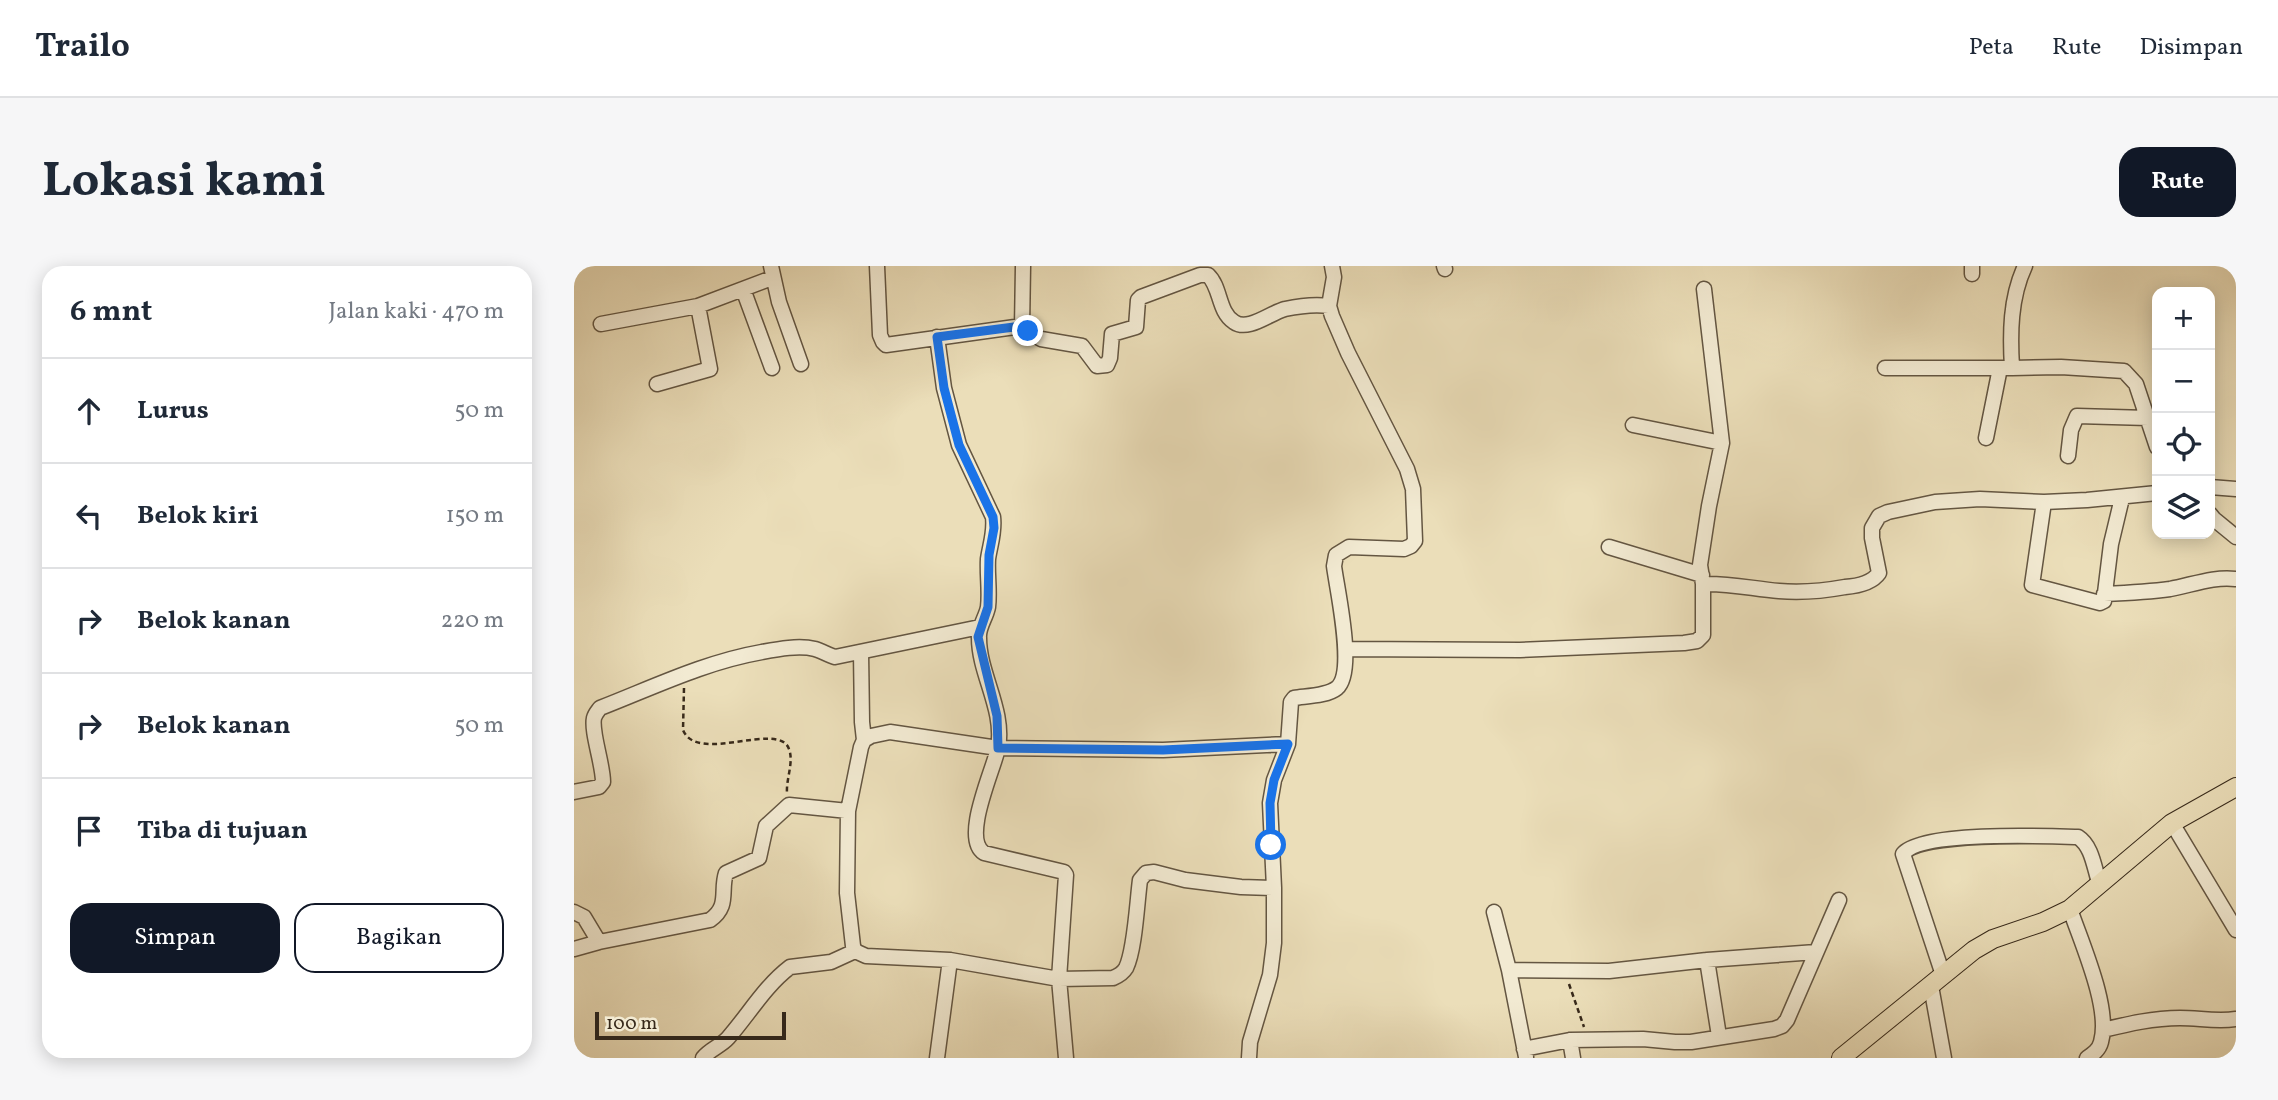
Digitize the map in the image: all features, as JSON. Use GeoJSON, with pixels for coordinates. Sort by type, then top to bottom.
{"type":"FeatureCollection","features":[{"type":"Feature","properties":{"kind":"main road"},"geometry":{"type":"LineString","coordinates":[[1842,1058],[1858,1051],[1974,950],[1993,939],[2043,922],[2070,909],[2099,882],[2172,824],[2236,788]]}},
{"type":"Feature","properties":{"kind":"street"},"geometry":{"type":"LineString","coordinates":[[877,266],[883,342],[891,346],[1014,327],[1022,328],[1041,339],[1082,346],[1097,366],[1107,365],[1112,334],[1136,327],[1138,300],[1141,297],[1199,275],[1208,275],[1212,279],[1230,319],[1243,326],[1286,309],[1329,306]]}},
{"type":"Feature","properties":{"kind":"street"},"geometry":{"type":"LineString","coordinates":[[1022,328],[1023,266]]}},
{"type":"Feature","properties":{"kind":"street"},"geometry":{"type":"LineString","coordinates":[[1249,1058],[1250,1042],[1270,975],[1274,943],[1275,888],[1270,803],[1274,780],[1288,744],[1291,702],[1294,698],[1330,692],[1338,687],[1342,680],[1346,649],[1334,566],[1336,555],[1349,547],[1404,549],[1415,541],[1413,489],[1407,469],[1343,342],[1329,306],[1334,277],[1332,266]]}},
{"type":"Feature","properties":{"kind":"street"},"geometry":{"type":"LineString","coordinates":[[1986,438],[2006,368],[2016,289],[2025,266]]}},
{"type":"Feature","properties":{"kind":"street"},"geometry":{"type":"LineString","coordinates":[[601,324],[698,306],[743,289],[771,272],[801,364]]}},
{"type":"Feature","properties":{"kind":"street"},"geometry":{"type":"LineString","coordinates":[[743,289],[772,368]]}},
{"type":"Feature","properties":{"kind":"street"},"geometry":{"type":"LineString","coordinates":[[1346,649],[1520,650],[1684,643],[1697,640],[1703,635],[1700,565],[1722,443],[1704,289]]}},
{"type":"Feature","properties":{"kind":"street"},"geometry":{"type":"LineString","coordinates":[[657,384],[710,369],[698,306]]}},
{"type":"Feature","properties":{"kind":"street"},"geometry":{"type":"LineString","coordinates":[[937,337],[944,388],[959,445],[993,517],[994,528],[989,555],[988,607],[978,637],[997,716],[998,748],[985,785],[976,843],[984,853],[1064,872],[1066,875],[1059,979],[1066,1058]]}},
{"type":"Feature","properties":{"kind":"street"},"geometry":{"type":"LineString","coordinates":[[1885,368],[2061,367],[2124,371],[2136,384],[2152,431]]}},
{"type":"Feature","properties":{"kind":"street"},"geometry":{"type":"LineString","coordinates":[[2068,456],[2071,430],[2077,416],[2148,418]]}},
{"type":"Feature","properties":{"kind":"street"},"geometry":{"type":"LineString","coordinates":[[1633,425],[1722,443]]}},
{"type":"Feature","properties":{"kind":"street"},"geometry":{"type":"LineString","coordinates":[[2215,487],[2236,489]]}},
{"type":"Feature","properties":{"kind":"street"},"geometry":{"type":"LineString","coordinates":[[1609,547],[1702,580],[1782,592],[1816,592],[1875,580],[1880,573],[1872,528],[1879,516],[1888,512],[1935,502],[2044,502],[2152,494]]}},
{"type":"Feature","properties":{"kind":"street"},"geometry":{"type":"LineString","coordinates":[[2044,502],[2032,585],[2100,603],[2104,601],[2111,544],[2122,498]]}},
{"type":"Feature","properties":{"kind":"street"},"geometry":{"type":"LineString","coordinates":[[2215,518],[2236,537]]}},
{"type":"Feature","properties":{"kind":"street"},"geometry":{"type":"LineString","coordinates":[[2104,594],[2149,591],[2201,581],[2236,579]]}},
{"type":"Feature","properties":{"kind":"street"},"geometry":{"type":"LineString","coordinates":[[574,792],[599,787],[603,782],[594,717],[600,708],[640,690],[734,657],[783,648],[816,649],[835,657],[980,627]]}},
{"type":"Feature","properties":{"kind":"street"},"geometry":{"type":"LineString","coordinates":[[862,652],[864,740],[848,811],[847,893],[855,951],[866,956],[950,960],[1059,979],[1113,978],[1126,969],[1140,880],[1146,873],[1154,872],[1185,880],[1241,887],[1275,888]]}},
{"type":"Feature","properties":{"kind":"street"},"geometry":{"type":"LineString","coordinates":[[864,740],[890,732],[998,748],[1163,750],[1288,744]]}},
{"type":"Feature","properties":{"kind":"street"},"geometry":{"type":"LineString","coordinates":[[574,949],[710,920],[718,914],[725,893],[726,873],[759,858],[766,826],[789,805],[848,811]]}},
{"type":"Feature","properties":{"kind":"street"},"geometry":{"type":"LineString","coordinates":[[2172,824],[2236,930]]}},
{"type":"Feature","properties":{"kind":"street"},"geometry":{"type":"LineString","coordinates":[[1944,1058],[1937,980],[1903,854],[1907,848],[1992,835],[2078,837],[2085,841],[2099,882]]}},
{"type":"Feature","properties":{"kind":"street"},"geometry":{"type":"LineString","coordinates":[[1494,912],[1509,970],[1525,1053],[1570,1040],[1643,1039],[1675,1042],[1782,1026],[1839,900]]}},
{"type":"Feature","properties":{"kind":"street"},"geometry":{"type":"LineString","coordinates":[[2070,909],[2095,984],[2102,1018],[2101,1044],[2087,1058]]}},
{"type":"Feature","properties":{"kind":"street"},"geometry":{"type":"LineString","coordinates":[[574,912],[584,917],[599,942]]}},
{"type":"Feature","properties":{"kind":"street"},"geometry":{"type":"LineString","coordinates":[[703,1058],[711,1049],[726,1041],[745,1015],[790,967],[831,962],[855,951]]}},
{"type":"Feature","properties":{"kind":"street"},"geometry":{"type":"LineString","coordinates":[[1509,970],[1627,970],[1707,960],[1816,952]]}},
{"type":"Feature","properties":{"kind":"street"},"geometry":{"type":"LineString","coordinates":[[937,1058],[950,960]]}},
{"type":"Feature","properties":{"kind":"street"},"geometry":{"type":"LineString","coordinates":[[1707,960],[1719,1036]]}},
{"type":"Feature","properties":{"kind":"street"},"geometry":{"type":"LineString","coordinates":[[2103,1030],[2143,1020],[2236,1019]]}},
{"type":"Feature","properties":{"kind":"street"},"geometry":{"type":"LineString","coordinates":[[1570,1040],[1573,1058]]}},
{"type":"Feature","properties":{"kind":"path"},"geometry":{"type":"LineString","coordinates":[[685,674],[685,735],[692,740],[718,744],[768,738],[783,741],[789,746],[790,754],[787,787],[789,805]]}},
{"type":"Feature","properties":{"kind":"path"},"geometry":{"type":"LineString","coordinates":[[1565,970],[1588,1040]]}},
{"type":"Feature","properties":{"kind":"route"},"geometry":{"type":"LineString","coordinates":[[1028,331],[1014,327],[937,337],[944,388],[959,445],[993,517],[988,607],[978,637],[999,727],[998,748],[1163,750],[1288,744],[1278,765],[1270,803],[1271,845]]}}]}
